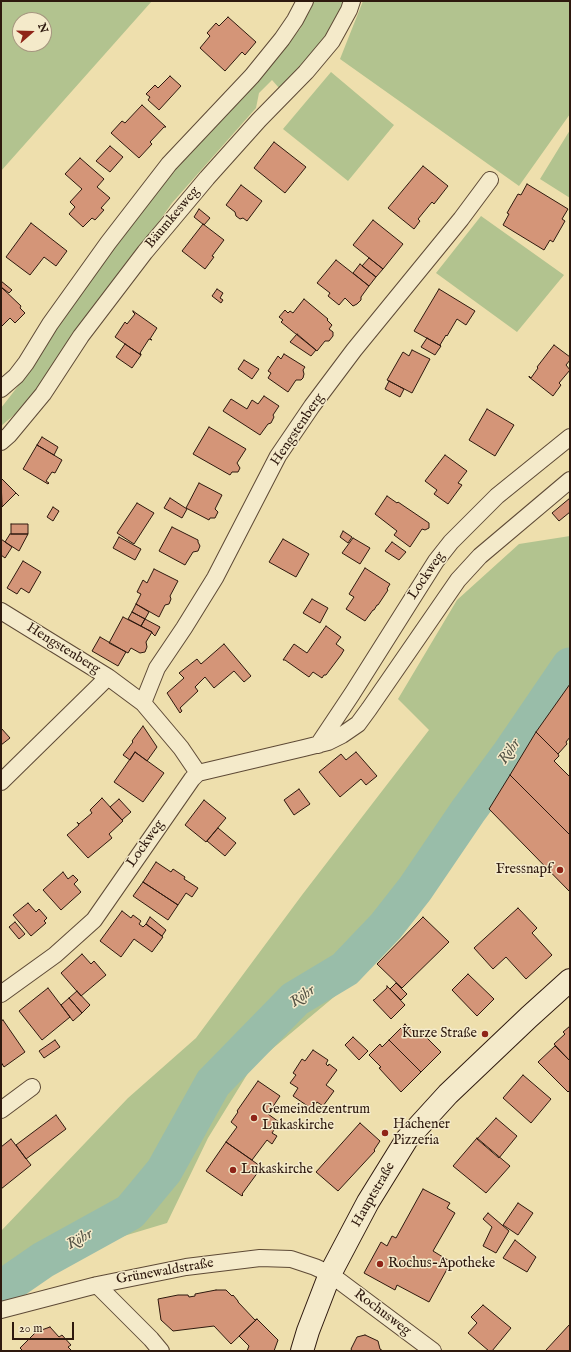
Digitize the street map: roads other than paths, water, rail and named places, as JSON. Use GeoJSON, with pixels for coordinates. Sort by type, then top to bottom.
{"type":"FeatureCollection","features":[{"type":"Feature","properties":{"kind":"main road","name":"Hauptstraße"},"geometry":{"type":"LineString","coordinates":[[302,1351],[330,1274],[368,1202],[407,1139],[448,1094],[570,980]]}},
{"type":"Feature","properties":{"kind":"street"},"geometry":{"type":"LineString","coordinates":[[1,389],[16,376],[26,363],[50,324],[108,243],[169,164],[252,76],[282,39],[305,1]]}},
{"type":"Feature","properties":{"kind":"street","name":"Bäumkesweg"},"geometry":{"type":"LineString","coordinates":[[1,442],[8,436],[43,394],[82,336],[145,252],[206,178],[259,120],[306,72],[332,41],[349,10],[352,1]]}},
{"type":"Feature","properties":{"kind":"street","name":"Hengstenberg"},"geometry":{"type":"LineString","coordinates":[[143,703],[157,668],[215,578],[278,456],[312,406],[350,356],[490,180]]}},
{"type":"Feature","properties":{"kind":"street","name":"Lockweg"},"geometry":{"type":"LineString","coordinates":[[318,745],[436,561],[451,542],[497,496],[570,437]]}},
{"type":"Feature","properties":{"kind":"street","name":"Lockweg"},"geometry":{"type":"LineString","coordinates":[[1,994],[54,954],[94,920],[192,779],[198,773],[328,742],[342,735],[358,724],[458,580],[480,556],[570,480]]}},
{"type":"Feature","properties":{"kind":"street","name":"Hengstenberg"},"geometry":{"type":"LineString","coordinates":[[1,611],[108,677],[143,703],[181,748],[198,773]]}},
{"type":"Feature","properties":{"kind":"street"},"geometry":{"type":"LineString","coordinates":[[1,782],[108,677]]}},
{"type":"Feature","properties":{"kind":"street"},"geometry":{"type":"LineString","coordinates":[[1,1110],[32,1087]]}},
{"type":"Feature","properties":{"kind":"street","name":"Grünewaldstraße"},"geometry":{"type":"LineString","coordinates":[[1,1310],[91,1287],[186,1267],[260,1258],[292,1259],[330,1274]]}},
{"type":"Feature","properties":{"kind":"street","name":"Rochusweg"},"geometry":{"type":"LineString","coordinates":[[330,1274],[433,1351]]}},
{"type":"Feature","properties":{"kind":"street"},"geometry":{"type":"LineString","coordinates":[[91,1287],[151,1339],[161,1351]]}},
{"type":"Feature","properties":{"kind":"waterway","name":"Röhr"},"geometry":{"type":"LineString","coordinates":[[1,1289],[43,1260],[130,1212],[164,1171],[213,1083],[295,999],[345,969],[386,926],[415,889],[570,666]]}},
{"type":"Feature","properties":{"kind":"place","name":"Fressnapf"},"geometry":{"type":"Point","coordinates":[560,870]}},
{"type":"Feature","properties":{"kind":"place","name":"Kurze Straße"},"geometry":{"type":"Point","coordinates":[485,1034]}},
{"type":"Feature","properties":{"kind":"place","name":"Gemeindezentrum Lukaskirche"},"geometry":{"type":"Point","coordinates":[254,1118]}},
{"type":"Feature","properties":{"kind":"place","name":"Hachener Pizzeria"},"geometry":{"type":"Point","coordinates":[385,1133]}},
{"type":"Feature","properties":{"kind":"place","name":"Lukaskirche"},"geometry":{"type":"Point","coordinates":[233,1170]}},
{"type":"Feature","properties":{"kind":"place","name":"Rochus-Apotheke"},"geometry":{"type":"Point","coordinates":[380,1264]}}]}
